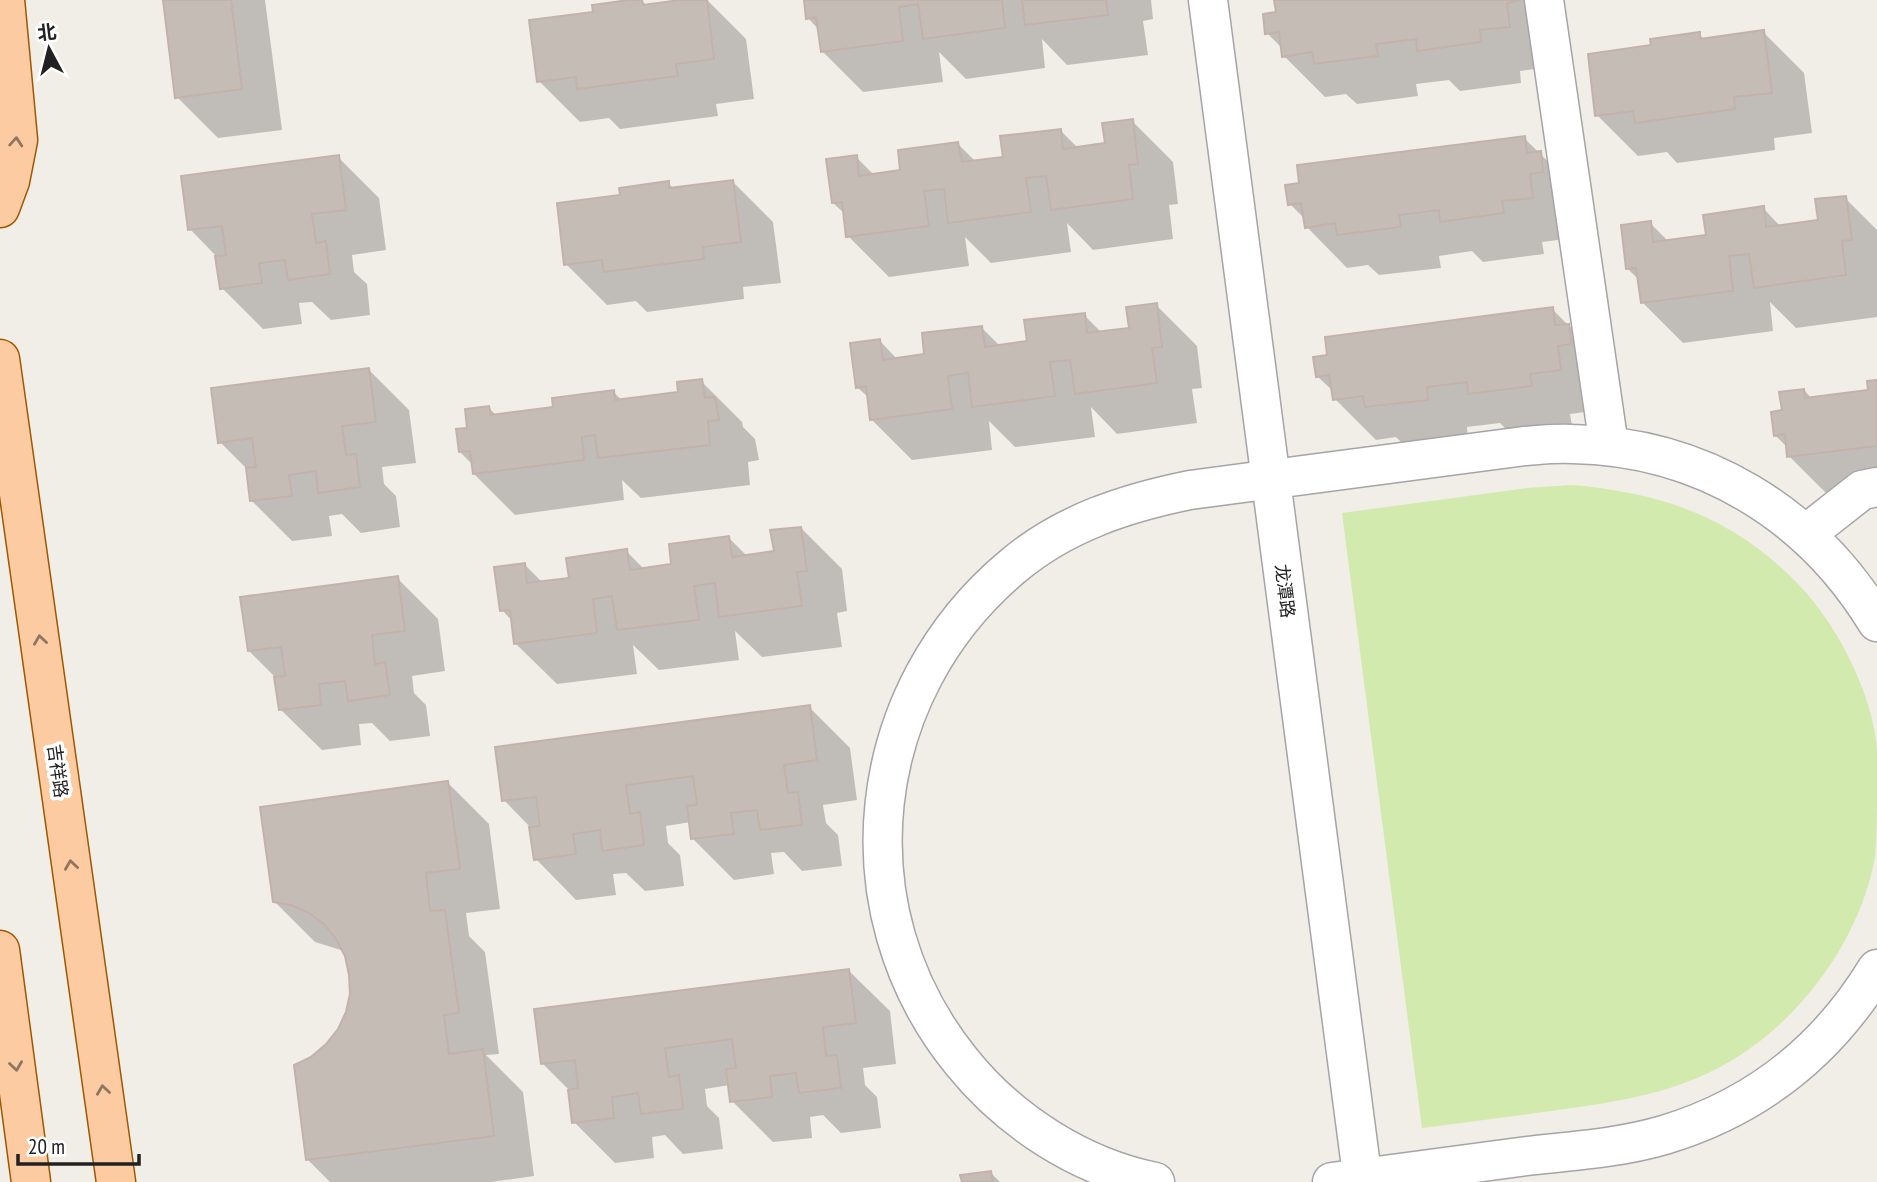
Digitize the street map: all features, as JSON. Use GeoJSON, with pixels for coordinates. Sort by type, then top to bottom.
{"type":"FeatureCollection","features":[{"type":"Feature","properties":{"kind":"main road"},"geometry":{"type":"LineString","coordinates":[[0,208],[10,181],[18,140],[5,0]]}},
{"type":"Feature","properties":{"kind":"main road","name":"吉祥路"},"geometry":{"type":"LineString","coordinates":[[0,359],[116,1182]]}},
{"type":"Feature","properties":{"kind":"main road"},"geometry":{"type":"LineString","coordinates":[[0,950],[32,1182]]}},
{"type":"Feature","properties":{"kind":"street","name":"龙潭路"},"geometry":{"type":"LineString","coordinates":[[1208,0],[1271,479],[1352,1181]]}},
{"type":"Feature","properties":{"kind":"street"},"geometry":{"type":"LineString","coordinates":[[1544,0],[1609,446]]}},
{"type":"Feature","properties":{"kind":"street"},"geometry":{"type":"LineString","coordinates":[[1155,1182],[1138,1179],[1092,1162],[1049,1139],[1010,1112],[975,1078],[945,1041],[920,1000],[901,956],[888,909],[882,861],[882,813],[890,766],[903,720],[929,665],[948,634],[979,597],[1014,565],[1054,538],[1086,521],[1143,500],[1190,490],[1524,446],[1609,446],[1667,457],[1713,474],[1755,496],[1806,534],[1830,557],[1860,594],[1877,622]]}},
{"type":"Feature","properties":{"kind":"street"},"geometry":{"type":"LineString","coordinates":[[1806,534],[1862,490],[1877,488]]}},
{"type":"Feature","properties":{"kind":"street"},"geometry":{"type":"LineString","coordinates":[[1352,1181],[1615,1145],[1662,1136],[1708,1120],[1751,1098],[1791,1071],[1826,1038],[1857,1001],[1877,969]]}},
{"type":"Feature","properties":{"kind":"green space"},"geometry":{"type":"Polygon","coordinates":[[[1572,485],[1637,494],[1695,512],[1748,541],[1798,584],[1812,600],[1851,661],[1861,683],[1874,728],[1877,750],[1875,857],[1856,918],[1823,975],[1803,1001],[1780,1024],[1729,1062],[1686,1082],[1642,1096],[1422,1128],[1342,513],[1527,488],[1572,485]]]}},
{"type":"Feature","properties":{"kind":"building"},"geometry":{"type":"Polygon","coordinates":[[[163,0],[231,0],[242,89],[175,98],[163,0]]]}},
{"type":"Feature","properties":{"kind":"building"},"geometry":{"type":"Polygon","coordinates":[[[642,0],[643,5],[680,0],[707,0],[714,59],[676,64],[678,76],[577,89],[576,77],[537,82],[529,20],[593,12],[592,5],[642,0]]]}},
{"type":"Feature","properties":{"kind":"building"},"geometry":{"type":"Polygon","coordinates":[[[804,0],[1002,0],[1005,28],[923,39],[918,4],[899,7],[903,41],[821,52],[816,17],[806,19],[804,0]]]}},
{"type":"Feature","properties":{"kind":"building"},"geometry":{"type":"Polygon","coordinates":[[[1022,0],[1106,0],[1108,15],[1025,25],[1022,0]]]}},
{"type":"Feature","properties":{"kind":"building"},"geometry":{"type":"Polygon","coordinates":[[[1274,0],[1521,0],[1507,3],[1510,27],[1480,30],[1481,42],[1417,51],[1416,39],[1376,44],[1378,56],[1314,64],[1312,52],[1282,57],[1279,32],[1265,34],[1263,14],[1276,12],[1274,0]]]}},
{"type":"Feature","properties":{"kind":"building"},"geometry":{"type":"Polygon","coordinates":[[[1764,30],[1772,93],[1734,97],[1735,109],[1635,123],[1633,111],[1595,116],[1588,54],[1651,45],[1650,39],[1700,32],[1700,39],[1764,30]]]}},
{"type":"Feature","properties":{"kind":"building"},"geometry":{"type":"Polygon","coordinates":[[[1133,119],[1138,164],[1129,165],[1133,199],[1051,210],[1046,176],[1026,178],[1031,212],[948,223],[944,189],[924,191],[929,226],[846,237],[842,202],[832,203],[826,159],[857,155],[859,176],[900,170],[898,150],[958,142],[962,162],[1003,157],[1000,136],[1061,129],[1063,149],[1105,143],[1102,123],[1133,119]]]}},
{"type":"Feature","properties":{"kind":"building"},"geometry":{"type":"Polygon","coordinates":[[[1525,136],[1527,153],[1541,151],[1543,172],[1530,174],[1533,198],[1502,201],[1504,213],[1440,222],[1439,210],[1399,215],[1401,227],[1337,235],[1335,223],[1305,228],[1301,203],[1288,205],[1285,185],[1299,183],[1297,165],[1525,136]]]}},
{"type":"Feature","properties":{"kind":"building"},"geometry":{"type":"Polygon","coordinates":[[[339,155],[346,210],[312,214],[316,243],[326,241],[330,274],[288,280],[285,260],[259,263],[262,283],[220,289],[215,256],[226,255],[222,226],[188,230],[181,176],[339,155]]]}},
{"type":"Feature","properties":{"kind":"building"},"geometry":{"type":"Polygon","coordinates":[[[733,180],[741,242],[703,247],[704,259],[604,272],[602,260],[564,265],[557,203],[620,195],[619,188],[669,181],[669,188],[733,180]]]}},
{"type":"Feature","properties":{"kind":"building"},"geometry":{"type":"Polygon","coordinates":[[[1846,196],[1852,240],[1842,241],[1846,275],[1754,288],[1749,254],[1729,256],[1733,291],[1641,303],[1636,268],[1626,269],[1621,225],[1651,221],[1653,242],[1706,235],[1703,215],[1764,206],[1766,227],[1818,220],[1815,199],[1846,196]]]}},
{"type":"Feature","properties":{"kind":"building"},"geometry":{"type":"Polygon","coordinates":[[[1157,303],[1162,347],[1152,348],[1157,383],[1075,394],[1070,360],[1050,362],[1055,396],[972,407],[968,373],[948,376],[952,409],[870,420],[866,386],[856,388],[850,343],[880,339],[883,360],[924,354],[922,333],[982,326],[985,347],[1027,341],[1024,320],[1085,313],[1087,333],[1129,328],[1126,307],[1157,303]]]}},
{"type":"Feature","properties":{"kind":"building"},"geometry":{"type":"Polygon","coordinates":[[[1553,307],[1555,325],[1569,324],[1571,344],[1558,346],[1561,370],[1530,374],[1532,386],[1468,394],[1467,382],[1427,387],[1428,400],[1365,407],[1363,396],[1333,400],[1329,375],[1316,377],[1313,357],[1327,355],[1325,337],[1553,307]]]}},
{"type":"Feature","properties":{"kind":"building"},"geometry":{"type":"Polygon","coordinates":[[[369,368],[376,422],[342,426],[346,455],[356,454],[360,487],[318,493],[316,471],[289,475],[292,496],[250,501],[246,468],[256,467],[252,438],[218,443],[211,388],[369,368]]]}},
{"type":"Feature","properties":{"kind":"building"},"geometry":{"type":"Polygon","coordinates":[[[702,379],[705,398],[715,397],[719,420],[708,421],[710,445],[598,458],[595,435],[582,437],[584,460],[473,474],[470,451],[459,452],[456,429],[467,428],[465,409],[489,406],[491,415],[553,407],[552,398],[614,390],[615,400],[678,392],[677,382],[702,379]]]}},
{"type":"Feature","properties":{"kind":"building"},"geometry":{"type":"Polygon","coordinates":[[[1877,380],[1877,446],[1787,457],[1785,434],[1774,436],[1771,412],[1782,410],[1779,392],[1804,389],[1805,398],[1868,390],[1867,381],[1877,380]]]}},
{"type":"Feature","properties":{"kind":"building"},"geometry":{"type":"Polygon","coordinates":[[[801,527],[807,571],[797,572],[802,606],[719,617],[715,583],[694,586],[699,620],[617,630],[612,596],[593,599],[597,633],[514,644],[510,610],[500,611],[494,567],[525,563],[527,583],[569,578],[566,558],[627,549],[630,570],[671,564],[669,544],[729,536],[732,557],[774,551],[770,530],[801,527]]]}},
{"type":"Feature","properties":{"kind":"building"},"geometry":{"type":"Polygon","coordinates":[[[398,576],[405,631],[372,635],[375,664],[385,662],[390,695],[348,701],[345,681],[319,684],[321,705],[279,710],[274,677],[285,676],[281,647],[248,651],[240,597],[398,576]]]}},
{"type":"Feature","properties":{"kind":"building"},"geometry":{"type":"Polygon","coordinates":[[[810,705],[817,760],[784,765],[788,793],[798,792],[802,825],[760,830],[757,810],[731,813],[734,834],[691,839],[687,806],[697,805],[693,776],[626,785],[630,814],[640,812],[644,845],[602,851],[600,830],[573,834],[576,854],[534,860],[529,827],[540,826],[536,797],[502,801],[495,747],[810,705]]]}},
{"type":"Feature","properties":{"kind":"building"},"geometry":{"type":"Polygon","coordinates":[[[448,781],[460,869],[426,873],[430,911],[445,910],[459,1013],[444,1015],[449,1054],[483,1049],[494,1136],[306,1160],[294,1065],[311,1057],[338,1029],[350,994],[349,975],[345,956],[324,924],[291,905],[273,902],[260,807],[448,781]]]}},
{"type":"Feature","properties":{"kind":"building"},"geometry":{"type":"Polygon","coordinates":[[[849,969],[856,1023],[823,1027],[826,1056],[837,1055],[841,1088],[799,1093],[796,1073],[770,1076],[772,1097],[730,1102],[726,1069],[736,1068],[732,1039],[665,1048],[669,1077],[679,1075],[683,1109],[641,1114],[638,1093],[612,1097],[614,1118],[572,1123],[568,1090],[578,1088],[575,1060],[541,1064],[534,1009],[849,969]]]}},
{"type":"Feature","properties":{"kind":"building"},"geometry":{"type":"Polygon","coordinates":[[[991,1171],[993,1182],[962,1182],[960,1175],[991,1171]]]}}]}
